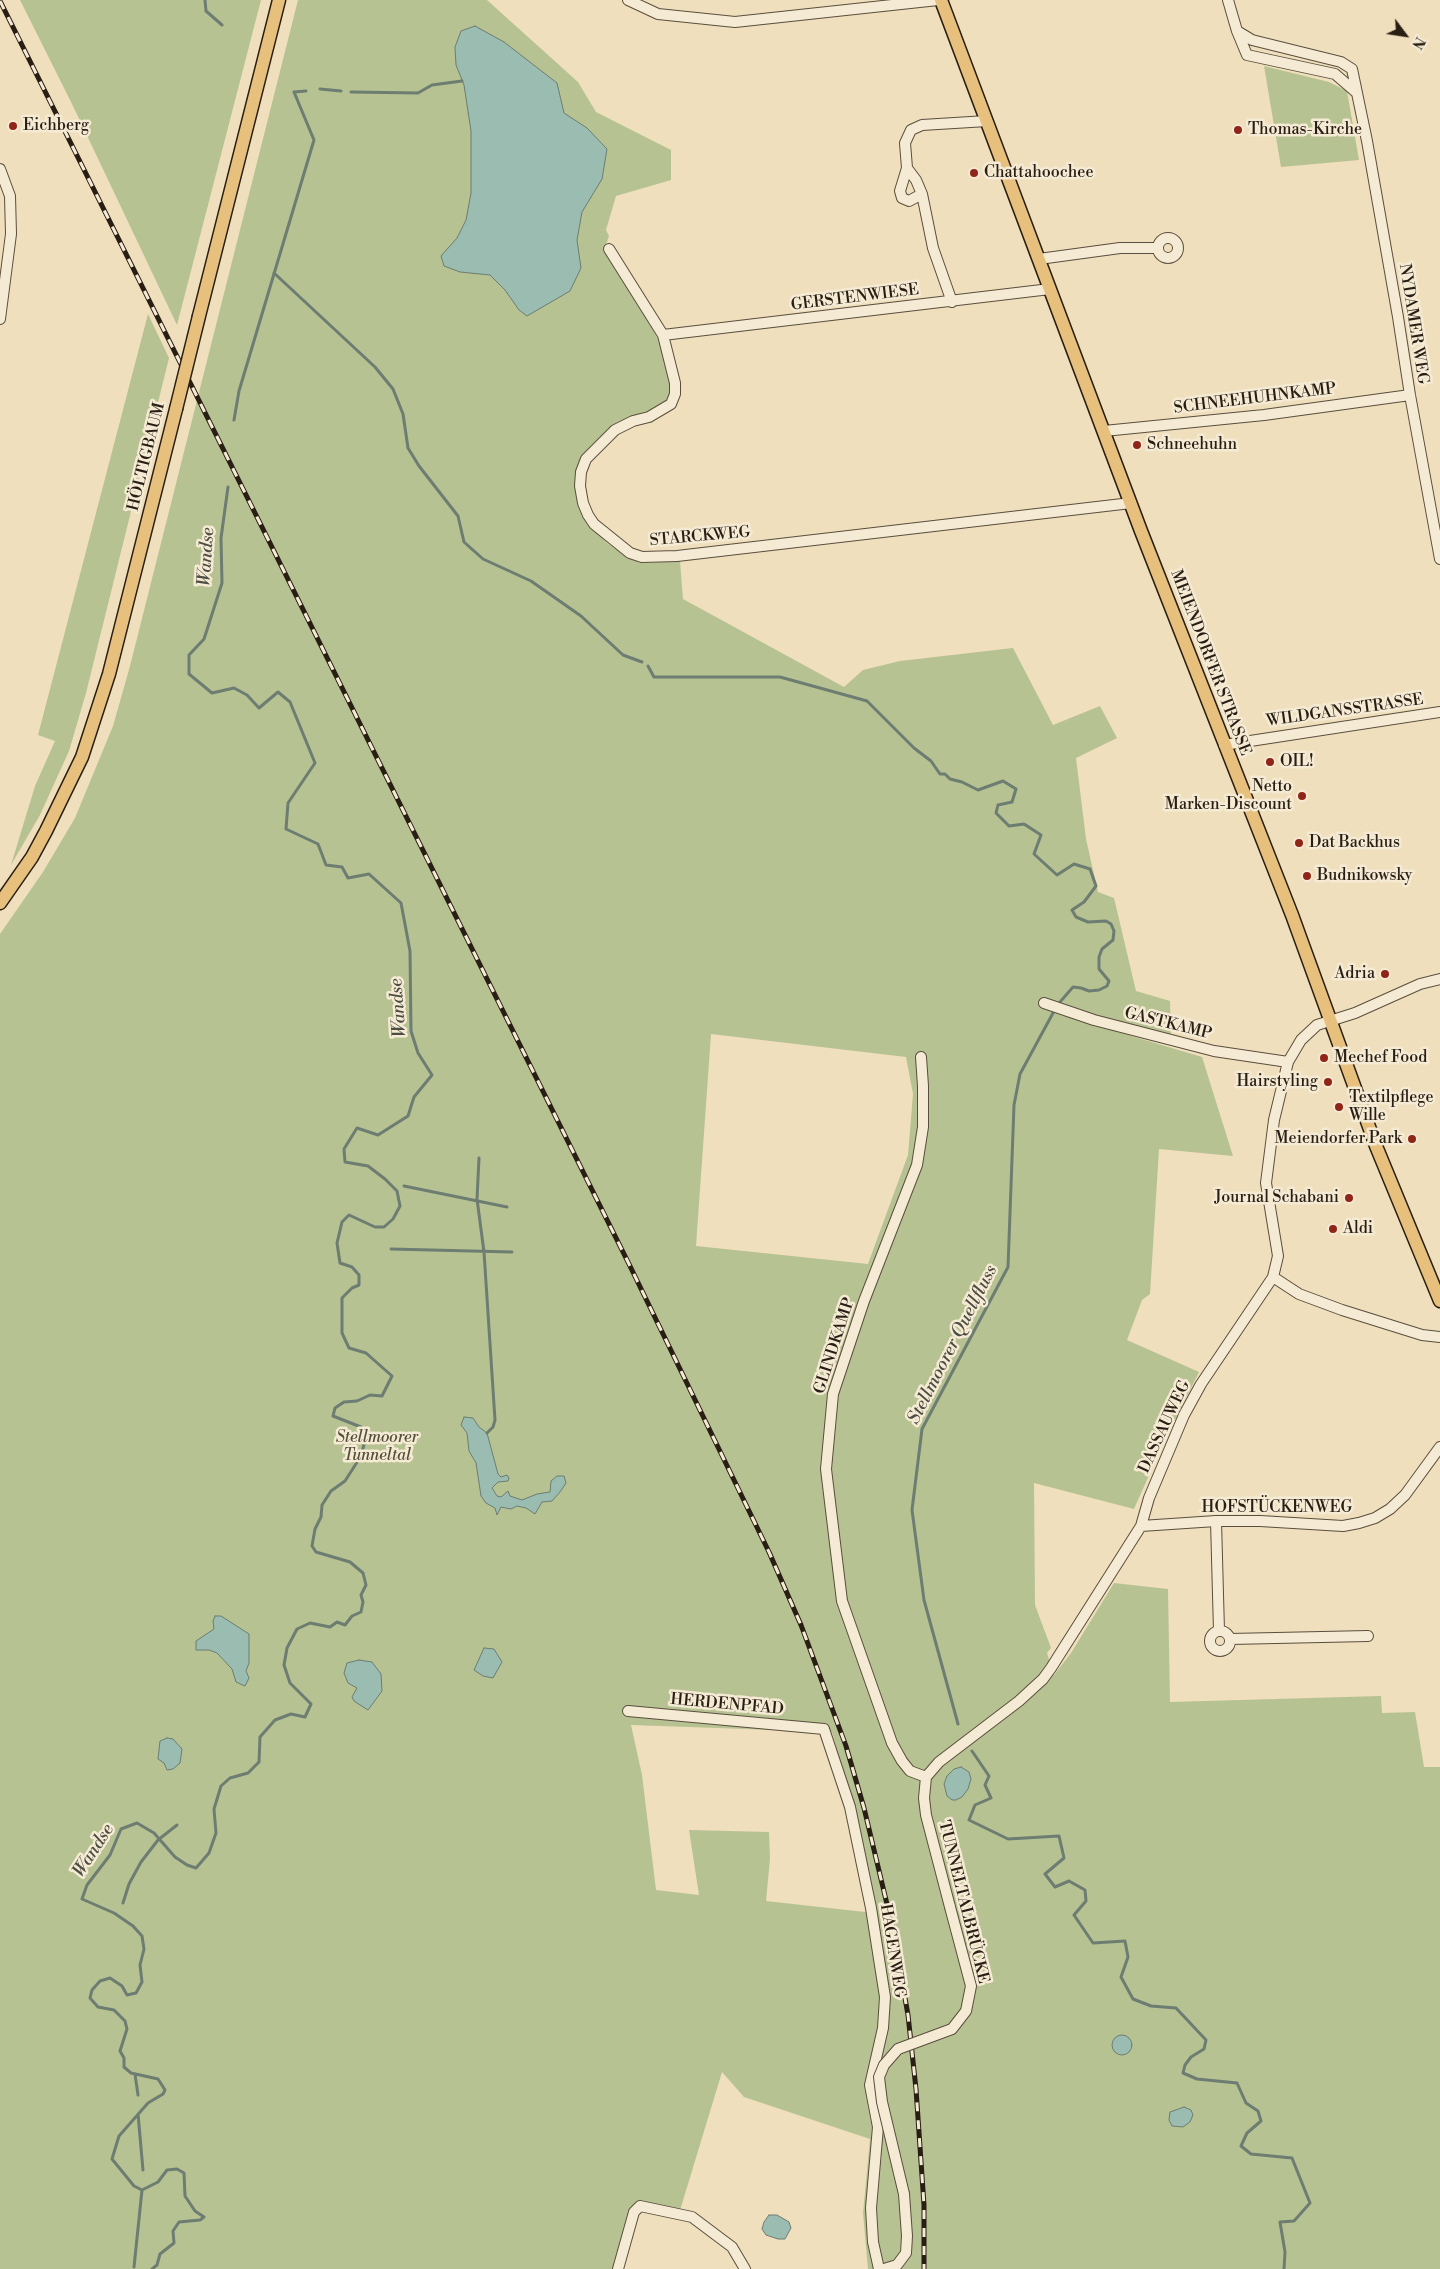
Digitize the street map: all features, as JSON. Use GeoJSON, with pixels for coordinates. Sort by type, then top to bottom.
{"type":"FeatureCollection","features":[{"type":"Feature","properties":{"kind":"main road","name":"HÖLTIGBAUM"},"geometry":{"type":"LineString","coordinates":[[0,903],[32,857],[82,757],[109,674],[279,0]]}},
{"type":"Feature","properties":{"kind":"main road","name":"MEIENDORFER STRASSE"},"geometry":{"type":"LineString","coordinates":[[939,0],[987,121],[1224,745],[1292,915],[1376,1146],[1440,1301]]}},
{"type":"Feature","properties":{"kind":"street"},"geometry":{"type":"LineString","coordinates":[[628,0],[658,14],[735,22],[939,0]]}},
{"type":"Feature","properties":{"kind":"street"},"geometry":{"type":"LineString","coordinates":[[1228,0],[1237,31],[1247,55],[1335,74],[1357,92]]}},
{"type":"Feature","properties":{"kind":"street","name":"NYDAMER WEG"},"geometry":{"type":"LineString","coordinates":[[1237,31],[1252,40],[1341,62],[1352,69],[1398,316],[1410,395],[1440,559]]}},
{"type":"Feature","properties":{"kind":"street"},"geometry":{"type":"LineString","coordinates":[[922,194],[909,201],[902,198],[900,192],[907,168],[905,143],[911,130],[922,125],[987,121]]}},
{"type":"Feature","properties":{"kind":"street"},"geometry":{"type":"LineString","coordinates":[[907,168],[916,180],[922,194],[933,248],[952,302]]}},
{"type":"Feature","properties":{"kind":"street"},"geometry":{"type":"LineString","coordinates":[[0,169],[10,196],[11,234],[0,320]]}},
{"type":"Feature","properties":{"kind":"street"},"geometry":{"type":"LineString","coordinates":[[1039,259],[1120,248],[1158,248]]}},
{"type":"Feature","properties":{"kind":"street","name":"STARCKWEG"},"geometry":{"type":"LineString","coordinates":[[609,249],[663,335],[675,383],[675,394],[671,404],[649,417],[633,421],[616,430],[586,459],[581,472],[580,486],[583,503],[588,515],[594,524],[630,553],[642,557],[677,556],[1131,503]]}},
{"type":"Feature","properties":{"kind":"street","name":"GERSTENWIESE"},"geometry":{"type":"LineString","coordinates":[[663,335],[1050,289]]}},
{"type":"Feature","properties":{"kind":"street","name":"SCHNEEHUHNKAMP"},"geometry":{"type":"LineString","coordinates":[[1104,431],[1264,415],[1410,395]]}},
{"type":"Feature","properties":{"kind":"street","name":"WILDGANSSTRASSE"},"geometry":{"type":"LineString","coordinates":[[1224,745],[1440,712]]}},
{"type":"Feature","properties":{"kind":"street","name":"DASSAUWEG"},"geometry":{"type":"LineString","coordinates":[[926,1777],[939,1762],[1019,1701],[1043,1679],[1141,1526],[1149,1498],[1184,1415],[1201,1384],[1273,1277],[1278,1256],[1266,1183],[1274,1120],[1288,1062],[1307,1033],[1317,1025],[1355,1013],[1420,984],[1440,979]]}},
{"type":"Feature","properties":{"kind":"street","name":"GASTKAMP"},"geometry":{"type":"LineString","coordinates":[[1044,1003],[1094,1020],[1214,1051],[1288,1062]]}},
{"type":"Feature","properties":{"kind":"street","name":"GLINDKAMP"},"geometry":{"type":"LineString","coordinates":[[921,1057],[923,1127],[917,1165],[864,1301],[833,1394],[826,1469],[842,1601],[892,1743],[910,1771],[926,1777]]}},
{"type":"Feature","properties":{"kind":"street"},"geometry":{"type":"LineString","coordinates":[[1273,1277],[1299,1294],[1342,1310],[1422,1335],[1440,1337]]}},
{"type":"Feature","properties":{"kind":"street","name":"HOFSTÜCKENWEG"},"geometry":{"type":"LineString","coordinates":[[1141,1526],[1216,1521],[1260,1521],[1343,1526],[1359,1523],[1375,1518],[1390,1509],[1406,1495],[1440,1447]]}},
{"type":"Feature","properties":{"kind":"street"},"geometry":{"type":"LineString","coordinates":[[1216,1521],[1219,1631]]}},
{"type":"Feature","properties":{"kind":"street"},"geometry":{"type":"LineString","coordinates":[[1214,1632],[1226,1633],[1230,1639],[1229,1645],[1224,1650],[1218,1651],[1210,1644],[1210,1637],[1214,1632]]}},
{"type":"Feature","properties":{"kind":"street"},"geometry":{"type":"LineString","coordinates":[[1230,1639],[1368,1636]]}},
{"type":"Feature","properties":{"kind":"street","name":"HERDENPFAD"},"geometry":{"type":"LineString","coordinates":[[628,1711],[824,1729]]}},
{"type":"Feature","properties":{"kind":"street","name":"HAGENWEG"},"geometry":{"type":"LineString","coordinates":[[824,1729],[850,1807],[871,1908],[885,1996],[883,2028],[870,2085],[878,2127],[871,2208],[873,2242],[878,2269]]}},
{"type":"Feature","properties":{"kind":"street","name":"TUNNELTALBRÜCKE"},"geometry":{"type":"LineString","coordinates":[[884,2269],[896,2265],[906,2253],[907,2236],[904,2194],[882,2102],[879,2077],[884,2065],[898,2049],[952,2029],[966,2011],[971,1986],[926,1815],[924,1798],[926,1777]]}},
{"type":"Feature","properties":{"kind":"street"},"geometry":{"type":"LineString","coordinates":[[618,2269],[634,2212],[640,2206],[692,2217],[732,2247],[745,2269]]}},
{"type":"Feature","properties":{"kind":"green space"},"geometry":{"type":"Polygon","coordinates":[[[20,0],[261,0],[177,325],[73,106],[20,0]]]}},
{"type":"Feature","properties":{"kind":"green space","name":"Stellmoorer Tunneltal"},"geometry":{"type":"Polygon","coordinates":[[[298,0],[487,0],[578,82],[596,112],[671,150],[671,180],[616,196],[606,230],[609,236],[605,248],[658,339],[670,369],[673,389],[668,402],[660,408],[617,425],[594,444],[580,464],[590,525],[607,543],[627,557],[640,563],[680,561],[683,599],[844,687],[863,670],[900,661],[1013,648],[1053,725],[1100,706],[1117,738],[1076,758],[1086,839],[1098,892],[1114,898],[1136,991],[1170,1001],[1171,1034],[1095,1016],[1061,1005],[1061,1015],[1202,1057],[1233,1156],[1159,1149],[1150,1294],[1142,1300],[1127,1340],[1199,1372],[1162,1446],[1134,1509],[1034,1483],[1035,1605],[1051,1648],[1047,1653],[1054,1675],[1071,1653],[1114,1583],[1168,1589],[1170,1702],[1381,1696],[1382,1713],[1415,1712],[1424,1767],[1440,1767],[1440,2269],[868,2269],[863,2213],[870,2139],[744,2097],[722,2072],[678,2217],[640,2209],[622,2269],[0,2269],[0,934],[43,872],[75,818],[113,726],[130,666],[298,0]],[[711,1034],[696,1246],[868,1264],[908,1155],[913,1094],[906,1057],[711,1034]],[[631,1725],[642,1775],[656,1890],[699,1895],[689,1830],[769,1832],[770,1859],[766,1901],[865,1912],[876,1910],[860,1832],[832,1732],[631,1725]]]}},
{"type":"Feature","properties":{"kind":"green space"},"geometry":{"type":"Polygon","coordinates":[[[1264,66],[1329,82],[1347,91],[1359,160],[1281,167],[1264,66]]]}},
{"type":"Feature","properties":{"kind":"green space"},"geometry":{"type":"Polygon","coordinates":[[[148,314],[169,358],[86,693],[69,751],[40,815],[11,865],[35,786],[55,741],[38,735],[148,314]]]}},
{"type":"Feature","properties":{"kind":"water"},"geometry":{"type":"Polygon","coordinates":[[[475,26],[504,42],[557,83],[564,113],[587,128],[607,149],[602,179],[582,212],[577,240],[581,268],[570,291],[527,316],[519,310],[505,290],[490,275],[460,272],[444,266],[441,256],[457,238],[466,220],[471,193],[471,131],[464,85],[456,65],[455,47],[461,31],[475,26]]]}},
{"type":"Feature","properties":{"kind":"water"},"geometry":{"type":"Polygon","coordinates":[[[464,1417],[473,1418],[479,1427],[487,1433],[498,1474],[501,1477],[507,1475],[509,1478],[508,1481],[498,1482],[492,1488],[497,1496],[501,1497],[508,1491],[510,1496],[522,1500],[537,1494],[550,1492],[551,1481],[557,1476],[564,1476],[566,1483],[560,1492],[552,1501],[542,1502],[535,1514],[526,1508],[517,1506],[511,1509],[501,1507],[497,1515],[495,1508],[486,1503],[481,1496],[476,1463],[469,1451],[467,1433],[461,1425],[464,1417]]]}},
{"type":"Feature","properties":{"kind":"water"},"geometry":{"type":"Polygon","coordinates":[[[215,1616],[221,1616],[249,1634],[249,1663],[246,1671],[249,1678],[245,1686],[236,1682],[232,1669],[217,1653],[209,1650],[196,1650],[196,1641],[214,1629],[213,1621],[215,1616]]]}},
{"type":"Feature","properties":{"kind":"water"},"geometry":{"type":"Polygon","coordinates":[[[484,1648],[494,1649],[502,1662],[493,1678],[483,1676],[474,1670],[484,1648]]]}},
{"type":"Feature","properties":{"kind":"water"},"geometry":{"type":"Polygon","coordinates":[[[359,1660],[372,1662],[381,1674],[382,1691],[368,1710],[354,1701],[352,1697],[357,1688],[348,1683],[344,1673],[347,1663],[359,1660]]]}},
{"type":"Feature","properties":{"kind":"water"},"geometry":{"type":"Polygon","coordinates":[[[167,1738],[173,1739],[182,1749],[180,1763],[173,1769],[167,1770],[164,1763],[158,1759],[160,1741],[167,1738]]]}},
{"type":"Feature","properties":{"kind":"water"},"geometry":{"type":"Polygon","coordinates":[[[961,1767],[969,1772],[971,1779],[968,1789],[962,1797],[952,1800],[947,1796],[944,1784],[947,1776],[954,1769],[961,1767]]]}},
{"type":"Feature","properties":{"kind":"water"},"geometry":{"type":"Polygon","coordinates":[[[1122,2035],[1129,2038],[1132,2045],[1129,2052],[1122,2055],[1115,2052],[1112,2045],[1115,2038],[1122,2035]]]}},
{"type":"Feature","properties":{"kind":"water"},"geometry":{"type":"Polygon","coordinates":[[[1184,2107],[1191,2110],[1193,2115],[1190,2122],[1183,2127],[1172,2126],[1169,2120],[1170,2112],[1184,2107]]]}},
{"type":"Feature","properties":{"kind":"water"},"geometry":{"type":"Polygon","coordinates":[[[769,2215],[777,2215],[789,2222],[791,2228],[785,2239],[766,2235],[762,2229],[769,2215]]]}},
{"type":"Feature","properties":{"kind":"waterway","name":"Wandse"},"geometry":{"type":"LineString","coordinates":[[205,0],[206,11],[222,25]]}},
{"type":"Feature","properties":{"kind":"waterway"},"geometry":{"type":"LineString","coordinates":[[351,92],[418,93],[432,85],[462,81]]}},
{"type":"Feature","properties":{"kind":"waterway"},"geometry":{"type":"LineString","coordinates":[[320,89],[341,91]]}},
{"type":"Feature","properties":{"kind":"waterway","name":"Wandse"},"geometry":{"type":"LineString","coordinates":[[234,420],[239,391],[314,140],[294,92],[306,91]]}},
{"type":"Feature","properties":{"kind":"waterway","name":"Stellmoorer Quellfluss"},"geometry":{"type":"LineString","coordinates":[[274,273],[375,367],[393,389],[403,414],[408,448],[419,466],[458,516],[464,542],[483,559],[531,581],[581,616],[623,655],[642,662]]}},
{"type":"Feature","properties":{"kind":"waterway","name":"Wandse"},"geometry":{"type":"LineString","coordinates":[[152,2269],[157,2265],[160,2254],[174,2243],[173,2231],[179,2222],[200,2220],[204,2217],[195,2211],[185,2196],[184,2173],[177,2169],[167,2170],[158,2182],[142,2190],[134,2186],[112,2159],[119,2136],[148,2103],[163,2094],[165,2090],[158,2079],[131,2073],[124,2067],[124,2058],[120,2051],[127,2029],[125,2021],[114,2010],[98,2007],[90,1998],[92,1990],[100,1981],[110,1978],[122,1986],[127,1995],[136,1993],[142,1982],[140,1965],[144,1949],[142,1936],[133,1926],[114,1913],[82,1899],[87,1885],[110,1855],[121,1829],[137,1823],[154,1833],[175,1857],[187,1865],[196,1868],[209,1853],[216,1833],[214,1809],[221,1786],[230,1778],[248,1773],[259,1762],[260,1737],[275,1720],[291,1714],[305,1717],[311,1704],[290,1683],[284,1665],[287,1648],[297,1629],[310,1623],[330,1627],[337,1622],[345,1625],[352,1616],[361,1612],[363,1602],[361,1595],[366,1585],[363,1573],[350,1562],[316,1552],[312,1546],[315,1529],[321,1517],[322,1505],[331,1491],[345,1481],[361,1456],[365,1441],[361,1427],[333,1416],[335,1408],[344,1402],[357,1401],[370,1395],[382,1396],[392,1376],[366,1353],[349,1348],[342,1333],[342,1298],[352,1288],[359,1285],[359,1275],[352,1267],[340,1263],[337,1243],[342,1222],[349,1215],[375,1227],[384,1227],[393,1219],[400,1206],[397,1191],[385,1179],[368,1166],[345,1162],[344,1149],[357,1128],[378,1135],[408,1116],[414,1097],[432,1075],[418,1053],[411,1031],[410,951],[401,903],[369,874],[348,878],[342,867],[326,865],[318,844],[286,829],[288,803],[315,763],[290,702],[278,692],[259,708],[247,695],[234,688],[212,693],[189,674],[189,655],[204,639],[222,583],[221,538],[228,487]]}},
{"type":"Feature","properties":{"kind":"waterway","name":"Stellmoorer Quellfluss"},"geometry":{"type":"LineString","coordinates":[[648,666],[654,677],[780,677],[867,701],[914,748],[931,761],[940,774],[945,774],[950,779],[962,782],[978,790],[1003,781],[1016,789],[1012,802],[998,805],[996,813],[1009,826],[1024,824],[1041,835],[1034,854],[1057,875],[1074,864],[1090,869],[1096,886],[1084,902],[1072,910],[1076,917],[1088,922],[1106,921],[1111,924],[1114,931],[1113,940],[1102,949],[1099,957],[1099,969],[1109,981],[1107,986],[1099,990],[1089,991],[1073,987],[1060,1002]]}},
{"type":"Feature","properties":{"kind":"waterway","name":"Stellmoorer Quellfluss"},"geometry":{"type":"LineString","coordinates":[[958,1724],[924,1600],[912,1510],[922,1429],[1008,1267],[1014,1105],[1020,1074],[1053,1013]]}},
{"type":"Feature","properties":{"kind":"waterway"},"geometry":{"type":"LineString","coordinates":[[479,1158],[477,1199],[484,1252],[495,1420],[493,1427],[487,1433]]}},
{"type":"Feature","properties":{"kind":"waterway"},"geometry":{"type":"LineString","coordinates":[[404,1186],[507,1207]]}},
{"type":"Feature","properties":{"kind":"waterway"},"geometry":{"type":"LineString","coordinates":[[391,1249],[512,1252]]}},
{"type":"Feature","properties":{"kind":"waterway","name":"Stellmoorer Quellfluss"},"geometry":{"type":"LineString","coordinates":[[972,1751],[989,1776],[985,1785],[991,1798],[975,1805],[969,1820],[1008,1839],[1059,1836],[1064,1858],[1045,1874],[1055,1887],[1069,1881],[1085,1890],[1086,1901],[1074,1915],[1093,1943],[1125,1941],[1128,1957],[1121,1977],[1133,1999],[1151,2006],[1176,2008],[1206,2040],[1204,2049],[1191,2057],[1185,2065],[1183,2073],[1197,2079],[1237,2083],[1246,2103],[1258,2111],[1261,2121],[1247,2133],[1241,2146],[1251,2154],[1292,2158],[1310,2203],[1294,2221],[1280,2222],[1285,2252],[1284,2269]]}},
{"type":"Feature","properties":{"kind":"waterway"},"geometry":{"type":"LineString","coordinates":[[123,1903],[129,1884],[141,1862],[158,1840],[177,1825]]}},
{"type":"Feature","properties":{"kind":"waterway"},"geometry":{"type":"LineString","coordinates":[[135,2074],[138,2095]]}},
{"type":"Feature","properties":{"kind":"waterway"},"geometry":{"type":"LineString","coordinates":[[138,2114],[143,2170]]}},
{"type":"Feature","properties":{"kind":"waterway"},"geometry":{"type":"LineString","coordinates":[[134,2267],[142,2190]]}},
{"type":"Feature","properties":{"kind":"railway"},"geometry":{"type":"LineString","coordinates":[[0,1],[629,1264],[769,1552],[801,1625],[846,1746],[864,1808],[892,1925],[908,2015],[916,2089],[924,2205],[924,2269]]}},
{"type":"Feature","properties":{"kind":"place","name":"Eichberg"},"geometry":{"type":"Point","coordinates":[13,126]}},
{"type":"Feature","properties":{"kind":"place","name":"Thomas-Kirche"},"geometry":{"type":"Point","coordinates":[1238,130]}},
{"type":"Feature","properties":{"kind":"place","name":"Chattahoochee"},"geometry":{"type":"Point","coordinates":[974,173]}},
{"type":"Feature","properties":{"kind":"place","name":"Schneehuhn"},"geometry":{"type":"Point","coordinates":[1137,445]}},
{"type":"Feature","properties":{"kind":"place","name":"OIL!"},"geometry":{"type":"Point","coordinates":[1270,762]}},
{"type":"Feature","properties":{"kind":"place","name":"Netto Marken-Discount"},"geometry":{"type":"Point","coordinates":[1302,796]}},
{"type":"Feature","properties":{"kind":"place","name":"Dat Backhus"},"geometry":{"type":"Point","coordinates":[1299,843]}},
{"type":"Feature","properties":{"kind":"place","name":"Budnikowsky"},"geometry":{"type":"Point","coordinates":[1307,876]}},
{"type":"Feature","properties":{"kind":"place","name":"Adria"},"geometry":{"type":"Point","coordinates":[1385,974]}},
{"type":"Feature","properties":{"kind":"place","name":"Mechef Food"},"geometry":{"type":"Point","coordinates":[1324,1058]}},
{"type":"Feature","properties":{"kind":"place","name":"Hairstyling"},"geometry":{"type":"Point","coordinates":[1328,1082]}},
{"type":"Feature","properties":{"kind":"place","name":"Textilpflege Wille"},"geometry":{"type":"Point","coordinates":[1339,1107]}},
{"type":"Feature","properties":{"kind":"place","name":"Meiendorfer Park"},"geometry":{"type":"Point","coordinates":[1412,1139]}},
{"type":"Feature","properties":{"kind":"place","name":"Journal Schabani"},"geometry":{"type":"Point","coordinates":[1349,1198]}},
{"type":"Feature","properties":{"kind":"place","name":"Aldi"},"geometry":{"type":"Point","coordinates":[1333,1229]}}]}
